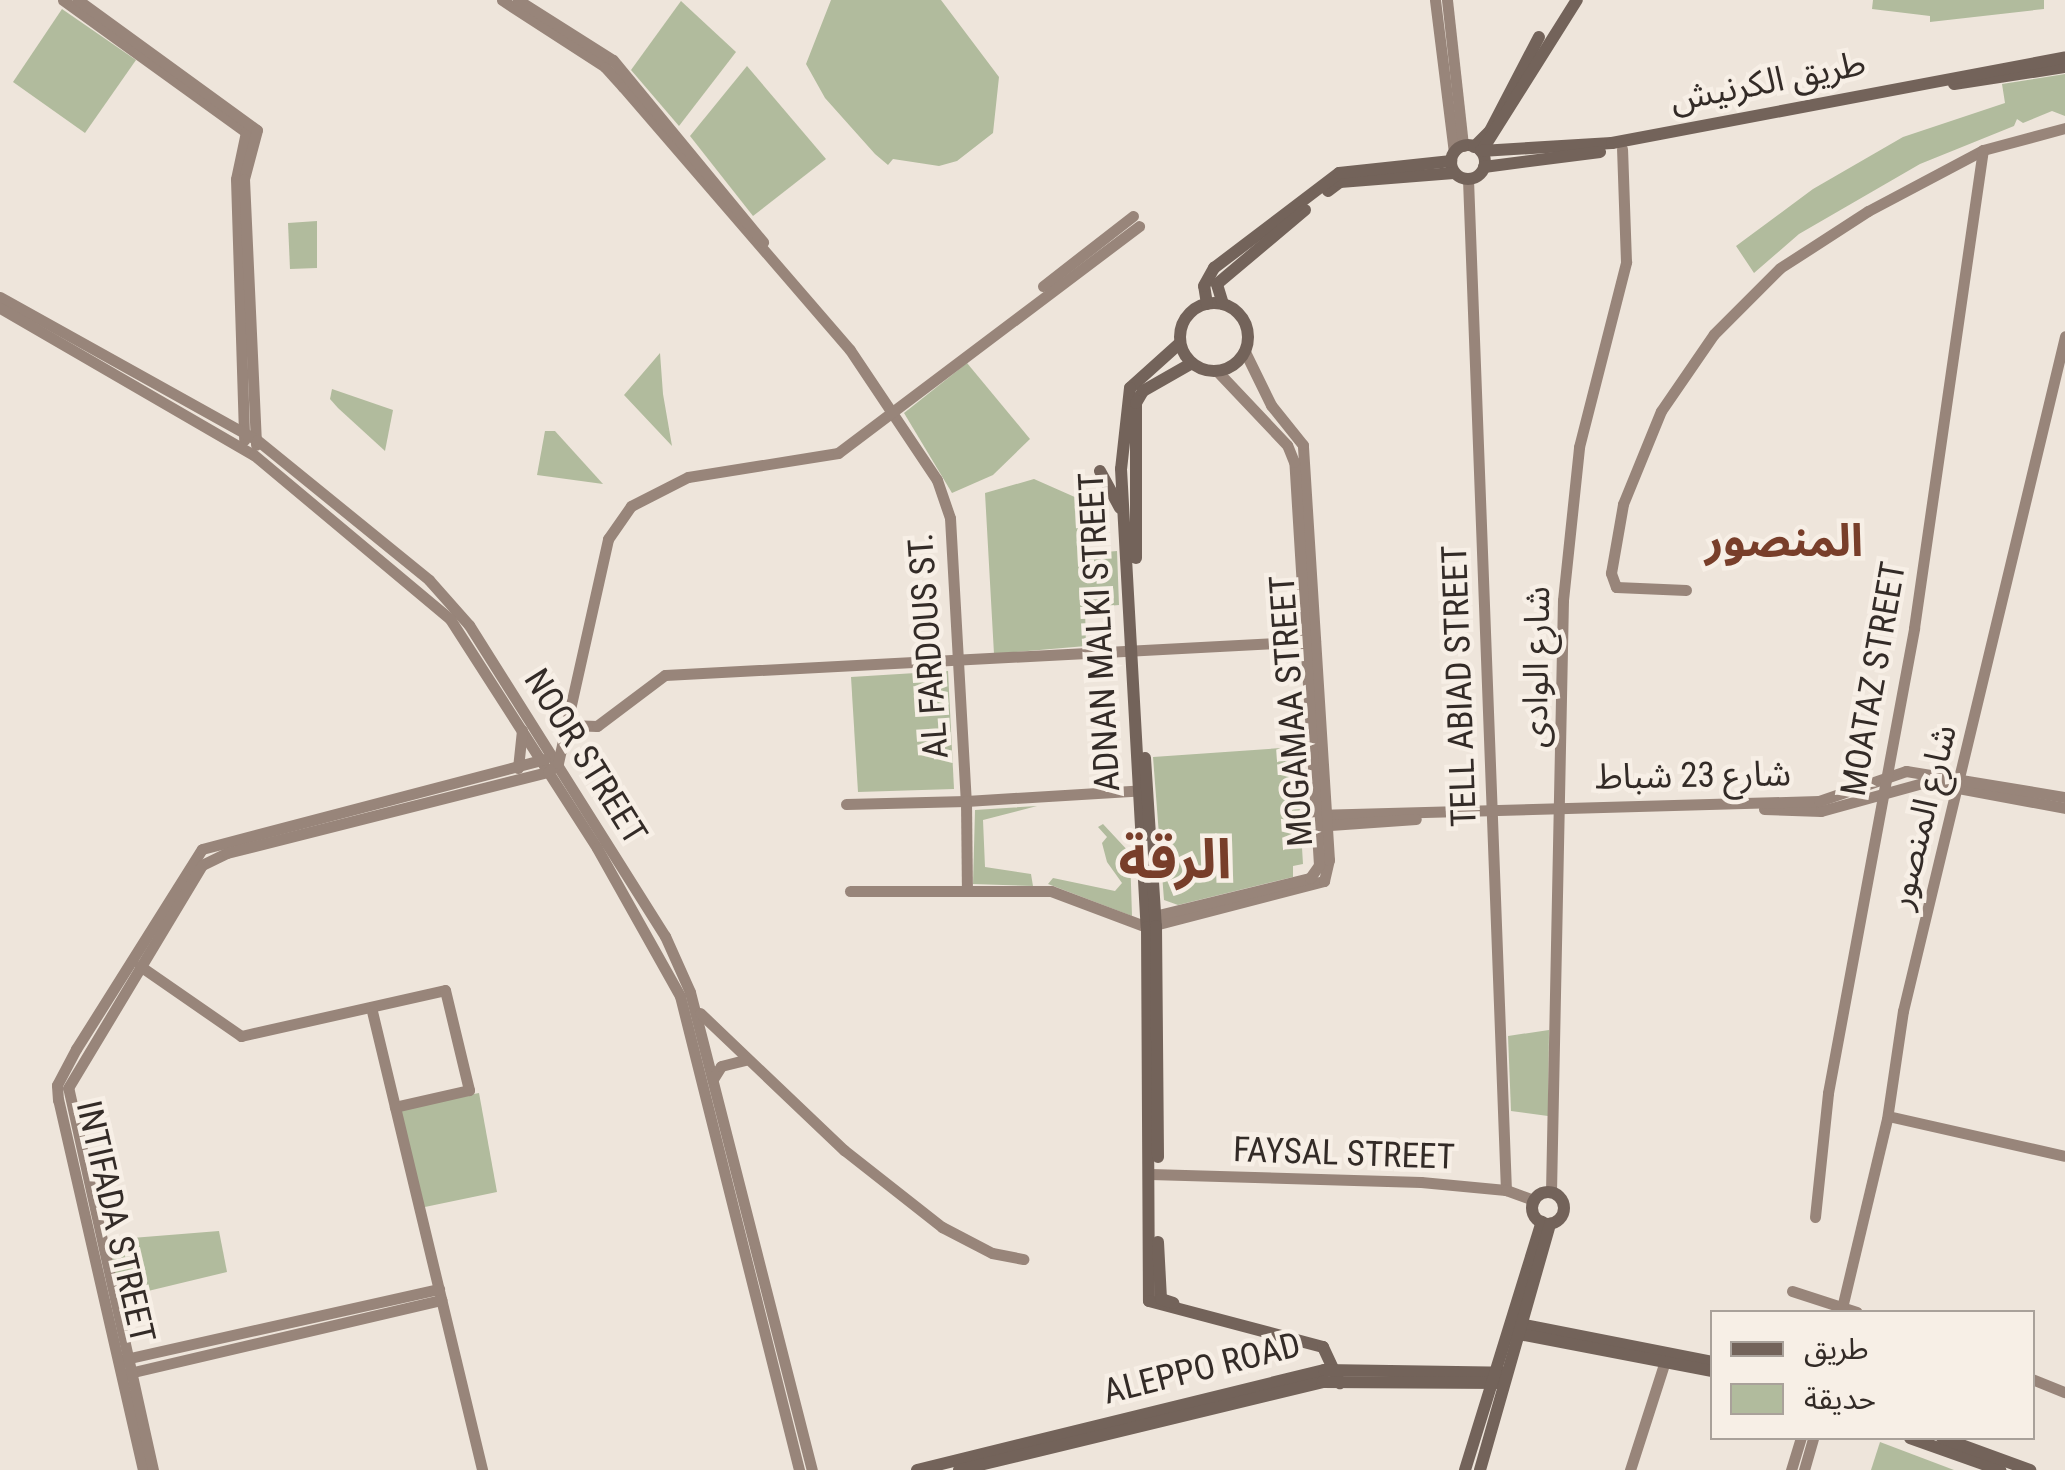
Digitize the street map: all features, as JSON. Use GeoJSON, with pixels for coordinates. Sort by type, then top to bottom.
{"type":"FeatureCollection","features":[{"type":"Feature","properties":{"kind":"main road"},"geometry":{"type":"LineString","coordinates":[[63,0],[246,132],[236,179],[247,445],[257,440],[244,179],[258,130],[78,0]]}},
{"type":"Feature","properties":{"kind":"main road"},"geometry":{"type":"LineString","coordinates":[[502,0],[605,67],[765,246]]}},
{"type":"Feature","properties":{"kind":"main road"},"geometry":{"type":"LineString","coordinates":[[518,0],[612,60],[754,224],[765,246]]}},
{"type":"Feature","properties":{"kind":"main road"},"geometry":{"type":"LineString","coordinates":[[1436,0],[1464,158]]}},
{"type":"Feature","properties":{"kind":"main road"},"geometry":{"type":"LineString","coordinates":[[1447,0],[1464,158]]}},
{"type":"Feature","properties":{"kind":"main road"},"geometry":{"type":"LineString","coordinates":[[1464,158],[1490,131],[1524,58],[1568,0]]}},
{"type":"Feature","properties":{"kind":"main road"},"geometry":{"type":"LineString","coordinates":[[1464,158],[1498,135],[1524,76],[1577,0]]}},
{"type":"Feature","properties":{"kind":"main road","name":"طريق الكرنيش"},"geometry":{"type":"LineString","coordinates":[[1242,253],[1340,182],[1464,158],[1612,143],[2065,57]]}},
{"type":"Feature","properties":{"kind":"main road","name":"طريق الكرنيش"},"geometry":{"type":"LineString","coordinates":[[1464,158],[1484,168],[1622,149],[2065,67]]}},
{"type":"Feature","properties":{"kind":"main road"},"geometry":{"type":"LineString","coordinates":[[1686,590],[1616,586],[1611,574],[1623,504],[1670,390],[1714,334],[1780,268],[1868,210],[1983,150],[2065,128]]}},
{"type":"Feature","properties":{"kind":"main road","name":"شارع الوادى"},"geometry":{"type":"LineString","coordinates":[[1551,1192],[1563,810],[1563,600],[1583,426],[1626,262],[1622,149]]}},
{"type":"Feature","properties":{"kind":"main road","name":"MOATAZ STREET"},"geometry":{"type":"LineString","coordinates":[[1815,1217],[1828,1092],[1952,393],[1983,150]]}},
{"type":"Feature","properties":{"kind":"main road","name":"TELL ABIAD STREET"},"geometry":{"type":"LineString","coordinates":[[1464,158],[1506,1190]]}},
{"type":"Feature","properties":{"kind":"main road"},"geometry":{"type":"LineString","coordinates":[[552,760],[568,725],[608,540],[631,506],[688,476],[838,453],[1136,220]]}},
{"type":"Feature","properties":{"kind":"main road","name":"AL FARDOUS ST."},"geometry":{"type":"LineString","coordinates":[[765,246],[895,412],[936,480],[950,518],[966,801],[967,891]]}},
{"type":"Feature","properties":{"kind":"main road"},"geometry":{"type":"LineString","coordinates":[[1207,304],[1209,277],[1242,253]]}},
{"type":"Feature","properties":{"kind":"main road"},"geometry":{"type":"LineString","coordinates":[[1223,304],[1207,304],[1185,318],[1180,344],[1192,364],[1217,371],[1244,352],[1245,324],[1223,304],[1217,284],[1242,253]]}},
{"type":"Feature","properties":{"kind":"main road","name":"NOOR STREET"},"geometry":{"type":"LineString","coordinates":[[0,297],[247,445],[421,588],[450,618],[522,726],[552,760]]}},
{"type":"Feature","properties":{"kind":"main road","name":"NOOR STREET"},"geometry":{"type":"LineString","coordinates":[[0,308],[247,445]]}},
{"type":"Feature","properties":{"kind":"main road","name":"شارع المنصور"},"geometry":{"type":"LineString","coordinates":[[1848,1310],[1888,1116],[1904,1011],[2065,336]]}},
{"type":"Feature","properties":{"kind":"main road","name":"ADNAN MALKI STREET"},"geometry":{"type":"LineString","coordinates":[[1180,344],[1138,377],[1126,401],[1125,520],[1143,790],[1155,1300],[1324,1347],[1342,1376]]}},
{"type":"Feature","properties":{"kind":"main road","name":"MOGAMAA STREET"},"geometry":{"type":"LineString","coordinates":[[1147,922],[1318,884],[1328,872],[1310,641],[1303,445],[1271,405],[1244,352]]}},
{"type":"Feature","properties":{"kind":"main road","name":"ADNAN MALKI STREET"},"geometry":{"type":"LineString","coordinates":[[1136,649],[1136,403],[1143,391],[1192,364]]}},
{"type":"Feature","properties":{"kind":"main road","name":"MOGAMAA STREET"},"geometry":{"type":"LineString","coordinates":[[1217,371],[1287,445],[1294,462],[1310,641]]}},
{"type":"Feature","properties":{"kind":"main road","name":"NOOR STREET"},"geometry":{"type":"LineString","coordinates":[[257,440],[458,609],[552,760],[685,994],[713,1079],[812,1470]]}},
{"type":"Feature","properties":{"kind":"main road"},"geometry":{"type":"LineString","coordinates":[[1100,471],[1125,520]]}},
{"type":"Feature","properties":{"kind":"main road"},"geometry":{"type":"LineString","coordinates":[[568,725],[596,726],[665,676],[1310,641]]}},
{"type":"Feature","properties":{"kind":"main road"},"geometry":{"type":"LineString","coordinates":[[518,768],[522,726]]}},
{"type":"Feature","properties":{"kind":"main road","name":"INTIFADA STREET"},"geometry":{"type":"LineString","coordinates":[[154,1470],[122,1359],[57,1085],[193,859],[224,843],[552,760]]}},
{"type":"Feature","properties":{"kind":"main road","name":"INTIFADA STREET"},"geometry":{"type":"LineString","coordinates":[[122,1359],[68,1088],[208,858],[552,760]]}},
{"type":"Feature","properties":{"kind":"main road","name":"شارع 23 شباط"},"geometry":{"type":"LineString","coordinates":[[1321,820],[1563,810],[1820,810],[1883,784],[1926,782],[2065,797]]}},
{"type":"Feature","properties":{"kind":"main road","name":"شارع 23 شباط"},"geometry":{"type":"LineString","coordinates":[[1960,783],[2065,808]]}},
{"type":"Feature","properties":{"kind":"main road"},"geometry":{"type":"LineString","coordinates":[[846,804],[1143,790]]}},
{"type":"Feature","properties":{"kind":"main road"},"geometry":{"type":"LineString","coordinates":[[850,891],[1052,890],[1147,922]]}},
{"type":"Feature","properties":{"kind":"main road"},"geometry":{"type":"LineString","coordinates":[[140,966],[240,1036],[445,990],[469,1090],[395,1107]]}},
{"type":"Feature","properties":{"kind":"main road"},"geometry":{"type":"LineString","coordinates":[[371,1007],[482,1470]]}},
{"type":"Feature","properties":{"kind":"main road"},"geometry":{"type":"LineString","coordinates":[[692,1012],[942,1227],[992,1253],[1023,1258]]}},
{"type":"Feature","properties":{"kind":"main road","name":"NOOR STREET"},"geometry":{"type":"LineString","coordinates":[[692,1012],[798,1470]]}},
{"type":"Feature","properties":{"kind":"main road"},"geometry":{"type":"LineString","coordinates":[[713,1079],[721,1066],[745,1060]]}},
{"type":"Feature","properties":{"kind":"main road"},"geometry":{"type":"LineString","coordinates":[[1888,1116],[2065,1156]]}},
{"type":"Feature","properties":{"kind":"main road","name":"FAYSAL STREET"},"geometry":{"type":"LineString","coordinates":[[1154,1174],[1422,1182],[1506,1190],[1534,1200]]}},
{"type":"Feature","properties":{"kind":"main road"},"geometry":{"type":"LineString","coordinates":[[1465,1470],[1546,1223],[1564,1209],[1551,1192],[1534,1200],[1546,1223]]}},
{"type":"Feature","properties":{"kind":"main road"},"geometry":{"type":"LineString","coordinates":[[1792,1291],[1845,1310]]}},
{"type":"Feature","properties":{"kind":"main road"},"geometry":{"type":"LineString","coordinates":[[122,1359],[440,1295]]}},
{"type":"Feature","properties":{"kind":"main road"},"geometry":{"type":"LineString","coordinates":[[126,1374],[440,1295]]}},
{"type":"Feature","properties":{"kind":"main road"},"geometry":{"type":"LineString","coordinates":[[1513,1328],[1710,1371]]}},
{"type":"Feature","properties":{"kind":"main road"},"geometry":{"type":"LineString","coordinates":[[1513,1328],[1710,1362]]}},
{"type":"Feature","properties":{"kind":"main road"},"geometry":{"type":"LineString","coordinates":[[1630,1470],[1664,1361]]}},
{"type":"Feature","properties":{"kind":"main road","name":"INTIFADA STREET"},"geometry":{"type":"LineString","coordinates":[[126,1374],[143,1470]]}},
{"type":"Feature","properties":{"kind":"main road","name":"ALEPPO ROAD"},"geometry":{"type":"LineString","coordinates":[[959,1470],[992,1466],[1342,1376]]}},
{"type":"Feature","properties":{"kind":"main road","name":"ALEPPO ROAD"},"geometry":{"type":"LineString","coordinates":[[918,1470],[1342,1376],[1498,1377]]}},
{"type":"Feature","properties":{"kind":"main road"},"geometry":{"type":"LineString","coordinates":[[1480,1470],[1498,1377]]}},
{"type":"Feature","properties":{"kind":"main road"},"geometry":{"type":"LineString","coordinates":[[2035,1380],[2065,1392]]}},
{"type":"Feature","properties":{"kind":"main road"},"geometry":{"type":"LineString","coordinates":[[1792,1470],[1800,1440]]}},
{"type":"Feature","properties":{"kind":"main road"},"geometry":{"type":"LineString","coordinates":[[1804,1470],[1812,1440]]}},
{"type":"Feature","properties":{"kind":"main road"},"geometry":{"type":"LineString","coordinates":[[1916,1440],[2000,1470]]}},
{"type":"Feature","properties":{"kind":"main road"},"geometry":{"type":"LineString","coordinates":[[1948,1440],[2030,1470]]}},
{"type":"Feature","properties":{"kind":"green space"},"geometry":{"type":"Polygon","coordinates":[[[831,0],[941,0],[999,77],[993,133],[957,161],[939,166],[893,159],[888,165],[825,98],[806,64],[831,0]]]}},
{"type":"Feature","properties":{"kind":"green space"},"geometry":{"type":"Polygon","coordinates":[[[1873,0],[2044,0],[2044,9],[1930,22],[1930,16],[1872,9],[1873,0]]]}},
{"type":"Feature","properties":{"kind":"green space"},"geometry":{"type":"Polygon","coordinates":[[[681,1],[736,52],[679,126],[631,70],[681,1]]]}},
{"type":"Feature","properties":{"kind":"green space"},"geometry":{"type":"Polygon","coordinates":[[[62,9],[136,60],[85,133],[13,82],[62,9]]]}},
{"type":"Feature","properties":{"kind":"green space"},"geometry":{"type":"Polygon","coordinates":[[[747,66],[826,159],[753,216],[690,136],[747,66]]]}},
{"type":"Feature","properties":{"kind":"green space"},"geometry":{"type":"Polygon","coordinates":[[[2065,74],[2065,116],[2052,111],[2023,123],[2017,119],[2014,126],[1920,164],[1799,234],[1754,273],[1736,246],[1813,189],[1903,137],[2005,103],[2002,84],[2065,74]]]}},
{"type":"Feature","properties":{"kind":"green space"},"geometry":{"type":"Polygon","coordinates":[[[317,221],[317,268],[290,269],[288,223],[317,221]]]}},
{"type":"Feature","properties":{"kind":"green space"},"geometry":{"type":"Polygon","coordinates":[[[660,353],[663,394],[672,446],[624,395],[660,353]]]}},
{"type":"Feature","properties":{"kind":"green space"},"geometry":{"type":"Polygon","coordinates":[[[967,363],[1030,439],[993,475],[952,493],[904,413],[967,363]]]}},
{"type":"Feature","properties":{"kind":"green space"},"geometry":{"type":"Polygon","coordinates":[[[332,389],[393,410],[385,451],[330,399],[332,389]]]}},
{"type":"Feature","properties":{"kind":"green space"},"geometry":{"type":"Polygon","coordinates":[[[545,431],[555,431],[603,484],[537,475],[545,431]]]}},
{"type":"Feature","properties":{"kind":"green space"},"geometry":{"type":"Polygon","coordinates":[[[1034,479],[1077,498],[1082,554],[1117,551],[1119,605],[1085,608],[1086,646],[994,654],[985,493],[1034,479]]]}},
{"type":"Feature","properties":{"kind":"green space"},"geometry":{"type":"Polygon","coordinates":[[[948,671],[954,789],[858,792],[851,677],[948,671]]]}},
{"type":"Feature","properties":{"kind":"green space"},"geometry":{"type":"Polygon","coordinates":[[[1296,747],[1303,864],[1293,866],[1293,877],[1178,905],[1164,900],[1153,757],[1296,747]]]}},
{"type":"Feature","properties":{"kind":"green space"},"geometry":{"type":"Polygon","coordinates":[[[1037,806],[983,820],[985,867],[1031,874],[1033,886],[973,884],[975,810],[1037,806]]]}},
{"type":"Feature","properties":{"kind":"green space"},"geometry":{"type":"Polygon","coordinates":[[[1103,824],[1130,853],[1132,916],[1048,884],[1053,878],[1115,891],[1122,883],[1107,862],[1102,843],[1107,837],[1098,827],[1103,824]]]}},
{"type":"Feature","properties":{"kind":"green space"},"geometry":{"type":"Polygon","coordinates":[[[1549,1030],[1548,1116],[1511,1111],[1508,1036],[1549,1030]]]}},
{"type":"Feature","properties":{"kind":"green space"},"geometry":{"type":"Polygon","coordinates":[[[479,1093],[497,1192],[420,1208],[397,1109],[479,1093]]]}},
{"type":"Feature","properties":{"kind":"green space"},"geometry":{"type":"Polygon","coordinates":[[[219,1231],[227,1272],[119,1298],[107,1240],[219,1231]]]}},
{"type":"Feature","properties":{"kind":"green space"},"geometry":{"type":"Polygon","coordinates":[[[1880,1442],[1954,1470],[1871,1470],[1880,1442]]]}},
{"type":"Feature","properties":{"kind":"district","name":"المنصور"},"geometry":{"type":"Point","coordinates":[1784,541]}},
{"type":"Feature","properties":{"kind":"district","name":"الرقة"},"geometry":{"type":"Point","coordinates":[1175,860]}}]}
